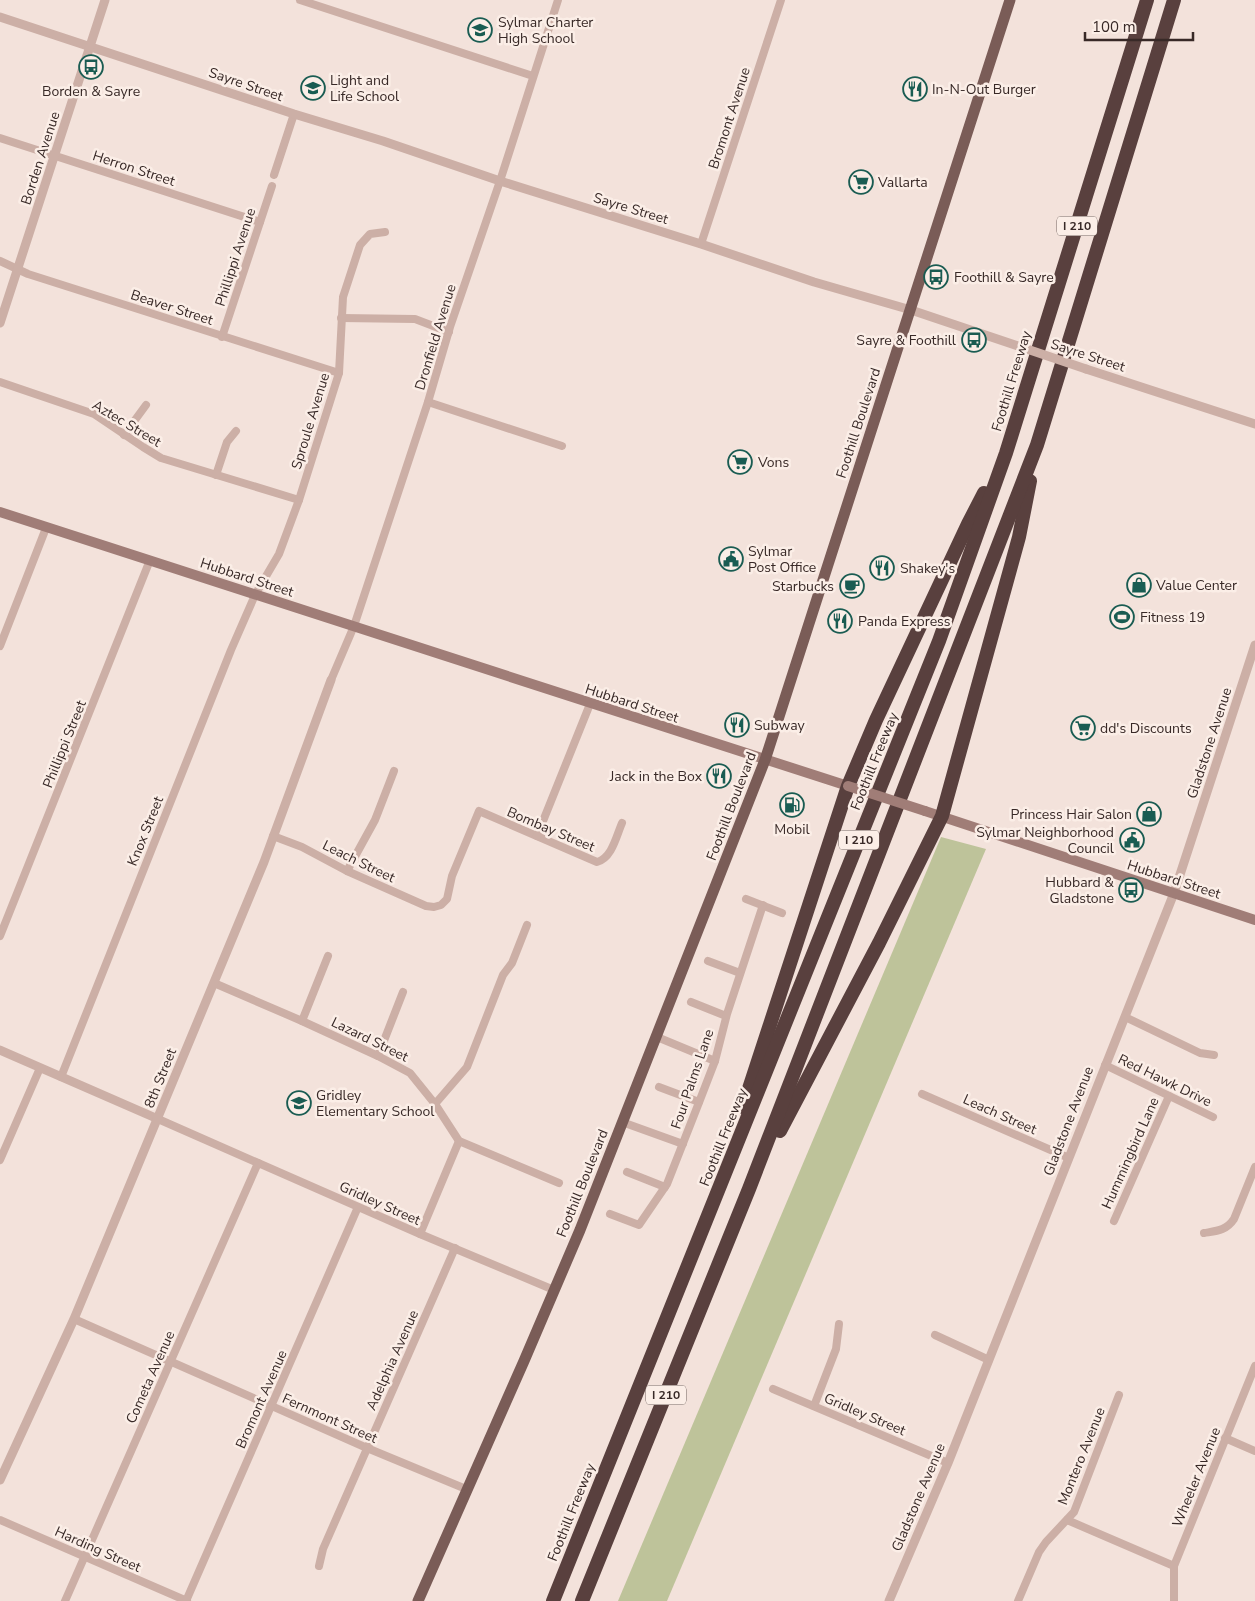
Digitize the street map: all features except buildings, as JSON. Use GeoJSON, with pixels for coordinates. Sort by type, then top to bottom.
{"type":"FeatureCollection","features":[{"type":"Feature","properties":{"kind":"highway","name":"Foothill Freeway"},"geometry":{"type":"LineString","coordinates":[[553,1601],[939,641],[1006,453],[1147,0]]}},
{"type":"Feature","properties":{"kind":"highway","name":"I 210"},"geometry":{"type":"LineString","coordinates":[[582,1601],[750,1189],[1037,445],[1174,0]]}},
{"type":"Feature","properties":{"kind":"highway"},"geometry":{"type":"LineString","coordinates":[[750,1189],[879,942],[942,816],[1019,537],[1037,445]]}},
{"type":"Feature","properties":{"kind":"highway"},"geometry":{"type":"LineString","coordinates":[[706,1224],[848,786],[876,720],[968,524],[1006,453]]}},
{"type":"Feature","properties":{"kind":"main road","name":"Foothill Boulevard"},"geometry":{"type":"LineString","coordinates":[[418,1601],[554,1290],[657,1037],[765,760],[1010,0]]}},
{"type":"Feature","properties":{"kind":"main road","name":"Hubbard Street"},"geometry":{"type":"LineString","coordinates":[[0,512],[590,704],[942,816],[1255,920]]}},
{"type":"Feature","properties":{"kind":"street","name":"Borden Avenue"},"geometry":{"type":"LineString","coordinates":[[0,323],[105,0]]}},
{"type":"Feature","properties":{"kind":"street"},"geometry":{"type":"LineString","coordinates":[[300,0],[533,76]]}},
{"type":"Feature","properties":{"kind":"street","name":"Dronfield Avenue"},"geometry":{"type":"LineString","coordinates":[[331,680],[354,626],[428,402],[448,332],[500,181],[558,0]]}},
{"type":"Feature","properties":{"kind":"street","name":"Bromont Avenue"},"geometry":{"type":"LineString","coordinates":[[701,244],[781,0]]}},
{"type":"Feature","properties":{"kind":"street","name":"Sayre Street"},"geometry":{"type":"LineString","coordinates":[[0,17],[814,282],[911,310],[1255,424]]}},
{"type":"Feature","properties":{"kind":"street"},"geometry":{"type":"LineString","coordinates":[[274,175],[294,114]]}},
{"type":"Feature","properties":{"kind":"street","name":"Herron Street"},"geometry":{"type":"LineString","coordinates":[[0,138],[260,222]]}},
{"type":"Feature","properties":{"kind":"street","name":"Phillippi Avenue"},"geometry":{"type":"LineString","coordinates":[[222,337],[272,186]]}},
{"type":"Feature","properties":{"kind":"street","name":"Sproule Avenue"},"geometry":{"type":"LineString","coordinates":[[255,595],[279,554],[299,500],[339,373],[343,297],[360,245],[370,234],[385,232]]}},
{"type":"Feature","properties":{"kind":"street","name":"Beaver Street"},"geometry":{"type":"LineString","coordinates":[[0,262],[18,270],[222,337],[339,373]]}},
{"type":"Feature","properties":{"kind":"street"},"geometry":{"type":"LineString","coordinates":[[341,318],[415,319],[448,332]]}},
{"type":"Feature","properties":{"kind":"street","name":"Aztec Street"},"geometry":{"type":"LineString","coordinates":[[0,382],[94,414],[161,458],[299,500]]}},
{"type":"Feature","properties":{"kind":"street"},"geometry":{"type":"LineString","coordinates":[[428,402],[562,446]]}},
{"type":"Feature","properties":{"kind":"street"},"geometry":{"type":"LineString","coordinates":[[124,435],[146,404]]}},
{"type":"Feature","properties":{"kind":"street"},"geometry":{"type":"LineString","coordinates":[[216,475],[227,442],[236,431]]}},
{"type":"Feature","properties":{"kind":"street"},"geometry":{"type":"LineString","coordinates":[[0,646],[46,528]]}},
{"type":"Feature","properties":{"kind":"street","name":"Phillippi Street"},"geometry":{"type":"LineString","coordinates":[[0,936],[150,560]]}},
{"type":"Feature","properties":{"kind":"street","name":"Knox Street"},"geometry":{"type":"LineString","coordinates":[[61,1077],[227,659],[255,595]]}},
{"type":"Feature","properties":{"kind":"street","name":"Gladstone Avenue"},"geometry":{"type":"LineString","coordinates":[[889,1601],[948,1463],[1174,893],[1251,670],[1255,645]]}},
{"type":"Feature","properties":{"kind":"street","name":"8th Street"},"geometry":{"type":"LineString","coordinates":[[0,1480],[74,1319],[158,1119],[264,862],[331,680]]}},
{"type":"Feature","properties":{"kind":"street"},"geometry":{"type":"LineString","coordinates":[[537,836],[590,704]]}},
{"type":"Feature","properties":{"kind":"street"},"geometry":{"type":"LineString","coordinates":[[347,871],[375,820],[394,771]]}},
{"type":"Feature","properties":{"kind":"street","name":"Bombay Street"},"geometry":{"type":"LineString","coordinates":[[434,907],[441,905],[447,899],[452,876],[478,811],[597,862],[608,856],[622,824]]}},
{"type":"Feature","properties":{"kind":"street","name":"Leach Street"},"geometry":{"type":"LineString","coordinates":[[273,836],[302,847],[347,871],[426,906],[434,907]]}},
{"type":"Feature","properties":{"kind":"street"},"geometry":{"type":"LineString","coordinates":[[746,899],[782,913]]}},
{"type":"Feature","properties":{"kind":"street","name":"Four Palms Lane"},"geometry":{"type":"LineString","coordinates":[[610,1214],[639,1225],[665,1187],[714,1061],[726,1016],[763,905]]}},
{"type":"Feature","properties":{"kind":"street"},"geometry":{"type":"LineString","coordinates":[[435,1104],[467,1067],[503,975],[512,963],[527,925]]}},
{"type":"Feature","properties":{"kind":"street"},"geometry":{"type":"LineString","coordinates":[[302,1021],[328,956]]}},
{"type":"Feature","properties":{"kind":"street"},"geometry":{"type":"LineString","coordinates":[[708,961],[740,973]]}},
{"type":"Feature","properties":{"kind":"street","name":"Lazard Street"},"geometry":{"type":"LineString","coordinates":[[214,983],[302,1021],[410,1073],[435,1104],[459,1141]]}},
{"type":"Feature","properties":{"kind":"street"},"geometry":{"type":"LineString","coordinates":[[378,1056],[403,992]]}},
{"type":"Feature","properties":{"kind":"street"},"geometry":{"type":"LineString","coordinates":[[691,1002],[726,1016]]}},
{"type":"Feature","properties":{"kind":"street"},"geometry":{"type":"LineString","coordinates":[[1125,1017],[1200,1053],[1214,1055]]}},
{"type":"Feature","properties":{"kind":"street"},"geometry":{"type":"LineString","coordinates":[[657,1037],[714,1061]]}},
{"type":"Feature","properties":{"kind":"street"},"geometry":{"type":"LineString","coordinates":[[0,1050],[158,1119]]}},
{"type":"Feature","properties":{"kind":"street","name":"Red Hawk Drive"},"geometry":{"type":"LineString","coordinates":[[1105,1065],[1213,1117]]}},
{"type":"Feature","properties":{"kind":"street"},"geometry":{"type":"LineString","coordinates":[[0,1160],[40,1068]]}},
{"type":"Feature","properties":{"kind":"street"},"geometry":{"type":"LineString","coordinates":[[659,1087],[699,1102]]}},
{"type":"Feature","properties":{"kind":"street","name":"Leach Street"},"geometry":{"type":"LineString","coordinates":[[922,1094],[1069,1158]]}},
{"type":"Feature","properties":{"kind":"street","name":"Hummingbird Lane"},"geometry":{"type":"LineString","coordinates":[[1114,1221],[1169,1096]]}},
{"type":"Feature","properties":{"kind":"street","name":"Gridley Street"},"geometry":{"type":"LineString","coordinates":[[158,1119],[420,1234],[554,1290]]}},
{"type":"Feature","properties":{"kind":"street"},"geometry":{"type":"LineString","coordinates":[[622,1122],[682,1144]]}},
{"type":"Feature","properties":{"kind":"street"},"geometry":{"type":"LineString","coordinates":[[420,1234],[459,1141],[559,1183]]}},
{"type":"Feature","properties":{"kind":"street","name":"Cometa Avenue"},"geometry":{"type":"LineString","coordinates":[[65,1601],[258,1163]]}},
{"type":"Feature","properties":{"kind":"street"},"geometry":{"type":"LineString","coordinates":[[1204,1233],[1222,1230],[1230,1225],[1255,1167]]}},
{"type":"Feature","properties":{"kind":"street"},"geometry":{"type":"LineString","coordinates":[[627,1172],[665,1187]]}},
{"type":"Feature","properties":{"kind":"street","name":"Bromont Avenue"},"geometry":{"type":"LineString","coordinates":[[186,1601],[358,1207]]}},
{"type":"Feature","properties":{"kind":"street","name":"Adelphia Avenue"},"geometry":{"type":"LineString","coordinates":[[319,1566],[323,1548],[455,1248]]}},
{"type":"Feature","properties":{"kind":"street","name":"Fernmont Street"},"geometry":{"type":"LineString","coordinates":[[74,1319],[367,1448],[466,1489]]}},
{"type":"Feature","properties":{"kind":"street"},"geometry":{"type":"LineString","coordinates":[[814,1406],[836,1349],[839,1324]]}},
{"type":"Feature","properties":{"kind":"street"},"geometry":{"type":"LineString","coordinates":[[934,1335],[989,1360]]}},
{"type":"Feature","properties":{"kind":"street","name":"Wheeler Avenue"},"geometry":{"type":"LineString","coordinates":[[1174,1601],[1174,1566],[1255,1366]]}},
{"type":"Feature","properties":{"kind":"street","name":"Gridley Street"},"geometry":{"type":"LineString","coordinates":[[773,1389],[948,1463]]}},
{"type":"Feature","properties":{"kind":"street","name":"Montero Avenue"},"geometry":{"type":"LineString","coordinates":[[1018,1601],[1039,1552],[1074,1512],[1119,1395]]}},
{"type":"Feature","properties":{"kind":"street"},"geometry":{"type":"LineString","coordinates":[[1225,1438],[1255,1452]]}},
{"type":"Feature","properties":{"kind":"street","name":"Harding Street"},"geometry":{"type":"LineString","coordinates":[[0,1520],[186,1601]]}},
{"type":"Feature","properties":{"kind":"street"},"geometry":{"type":"LineString","coordinates":[[1067,1520],[1174,1566]]}},
{"type":"Feature","properties":{"kind":"green space"},"geometry":{"type":"Polygon","coordinates":[[[941,837],[986,849],[667,1601],[618,1601],[941,837]]]}},
{"type":"Feature","properties":{"kind":"place","name":"Sylmar Charter High School"},"geometry":{"type":"Point","coordinates":[480,30]}},
{"type":"Feature","properties":{"kind":"place","name":"Borden & Sayre"},"geometry":{"type":"Point","coordinates":[91,67]}},
{"type":"Feature","properties":{"kind":"place","name":"Light and Life School"},"geometry":{"type":"Point","coordinates":[313,88]}},
{"type":"Feature","properties":{"kind":"place","name":"In-N-Out Burger"},"geometry":{"type":"Point","coordinates":[915,89]}},
{"type":"Feature","properties":{"kind":"place","name":"Vallarta"},"geometry":{"type":"Point","coordinates":[861,182]}},
{"type":"Feature","properties":{"kind":"place","name":"Foothill & Sayre"},"geometry":{"type":"Point","coordinates":[936,277]}},
{"type":"Feature","properties":{"kind":"place","name":"Sayre & Foothill"},"geometry":{"type":"Point","coordinates":[974,340]}},
{"type":"Feature","properties":{"kind":"place","name":"Vons"},"geometry":{"type":"Point","coordinates":[740,462]}},
{"type":"Feature","properties":{"kind":"place","name":"Sylmar Post Office"},"geometry":{"type":"Point","coordinates":[731,559]}},
{"type":"Feature","properties":{"kind":"place","name":"Shakey's"},"geometry":{"type":"Point","coordinates":[882,568]}},
{"type":"Feature","properties":{"kind":"place","name":"Value Center"},"geometry":{"type":"Point","coordinates":[1139,585]}},
{"type":"Feature","properties":{"kind":"place","name":"Starbucks"},"geometry":{"type":"Point","coordinates":[852,586]}},
{"type":"Feature","properties":{"kind":"place","name":"Fitness 19"},"geometry":{"type":"Point","coordinates":[1122,617]}},
{"type":"Feature","properties":{"kind":"place","name":"Panda Express"},"geometry":{"type":"Point","coordinates":[840,621]}},
{"type":"Feature","properties":{"kind":"place","name":"Subway"},"geometry":{"type":"Point","coordinates":[737,725]}},
{"type":"Feature","properties":{"kind":"place","name":"dd's Discounts"},"geometry":{"type":"Point","coordinates":[1083,728]}},
{"type":"Feature","properties":{"kind":"place","name":"Jack in the Box"},"geometry":{"type":"Point","coordinates":[719,776]}},
{"type":"Feature","properties":{"kind":"place","name":"Mobil"},"geometry":{"type":"Point","coordinates":[792,805]}},
{"type":"Feature","properties":{"kind":"place","name":"Princess Hair Salon"},"geometry":{"type":"Point","coordinates":[1149,814]}},
{"type":"Feature","properties":{"kind":"place","name":"Sylmar Neighborhood Council"},"geometry":{"type":"Point","coordinates":[1132,840]}},
{"type":"Feature","properties":{"kind":"place","name":"Hubbard & Gladstone"},"geometry":{"type":"Point","coordinates":[1131,890]}},
{"type":"Feature","properties":{"kind":"place","name":"Gridley Elementary School"},"geometry":{"type":"Point","coordinates":[299,1103]}}]}
